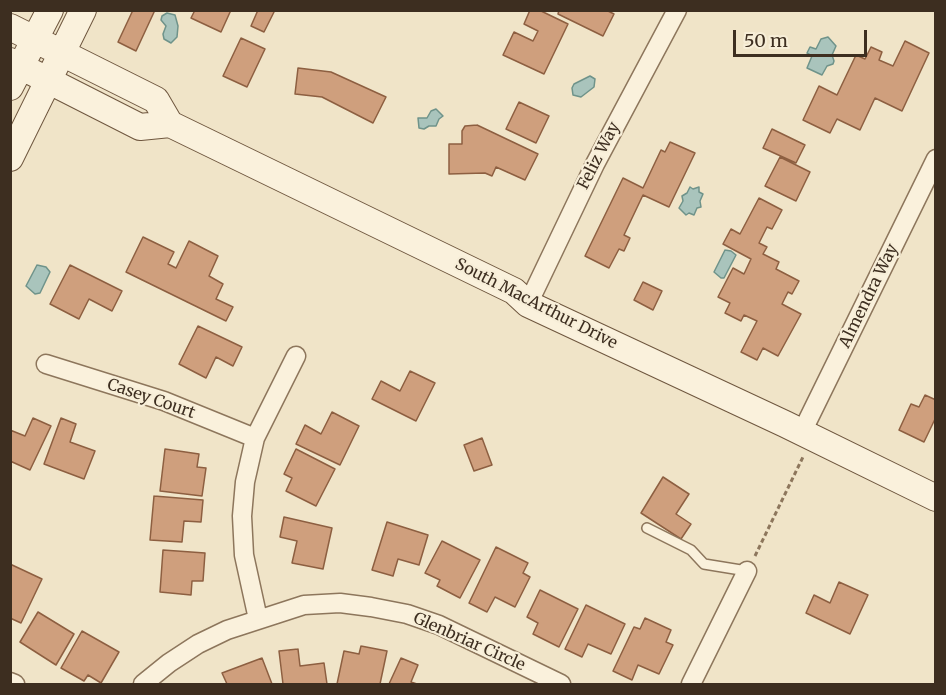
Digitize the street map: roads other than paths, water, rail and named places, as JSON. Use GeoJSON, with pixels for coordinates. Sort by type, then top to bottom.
{"type":"FeatureCollection","features":[{"type":"Feature","properties":{"kind":"street"},"geometry":{"type":"LineString","coordinates":[[10,27],[35,39],[62,52],[156,100],[170,124],[140,127],[48,80],[14,72],[35,39],[50,10]]}},
{"type":"Feature","properties":{"kind":"street"},"geometry":{"type":"LineString","coordinates":[[10,158],[83,10]]}},
{"type":"Feature","properties":{"kind":"street","name":"Feliz Way"},"geometry":{"type":"LineString","coordinates":[[528,304],[579,194],[677,10]]}},
{"type":"Feature","properties":{"kind":"street","name":"South MacArthur Drive"},"geometry":{"type":"LineString","coordinates":[[170,124],[514,291],[528,304],[936,498]]}},
{"type":"Feature","properties":{"kind":"street","name":"Almendra Way"},"geometry":{"type":"LineString","coordinates":[[807,435],[936,159]]}},
{"type":"Feature","properties":{"kind":"street"},"geometry":{"type":"LineString","coordinates":[[258,619],[244,555],[242,516],[245,482],[255,438],[296,357]]}},
{"type":"Feature","properties":{"kind":"street","name":"Casey Court"},"geometry":{"type":"LineString","coordinates":[[46,364],[164,401],[255,438]]}},
{"type":"Feature","properties":{"kind":"street"},"geometry":{"type":"LineString","coordinates":[[691,684],[747,571]]}},
{"type":"Feature","properties":{"kind":"street","name":"Glenbriar Circle"},"geometry":{"type":"LineString","coordinates":[[143,684],[169,663],[227,630],[304,605],[340,603],[371,606],[407,614],[439,625],[561,684]]}},
{"type":"Feature","properties":{"kind":"street"},"geometry":{"type":"LineString","coordinates":[[10,682],[15,684]]}},
{"type":"Feature","properties":{"kind":"lane"},"geometry":{"type":"LineString","coordinates":[[647,528],[691,550],[704,564],[747,571]]}},
{"type":"Feature","properties":{"kind":"water"},"geometry":{"type":"Polygon","coordinates":[[[167,13],[175,15],[178,26],[177,37],[171,43],[164,39],[166,26],[161,20],[162,16],[167,13]]]}},
{"type":"Feature","properties":{"kind":"water"},"geometry":{"type":"Polygon","coordinates":[[[828,37],[836,46],[832,55],[834,61],[833,64],[827,66],[822,75],[807,68],[812,56],[807,53],[810,47],[816,49],[821,39],[828,37]]]}},
{"type":"Feature","properties":{"kind":"water"},"geometry":{"type":"Polygon","coordinates":[[[590,76],[595,79],[594,87],[581,97],[573,95],[574,84],[590,76]]]}},
{"type":"Feature","properties":{"kind":"water"},"geometry":{"type":"Polygon","coordinates":[[[436,109],[443,116],[436,126],[419,128],[418,118],[427,118],[431,111],[436,109]]]}},
{"type":"Feature","properties":{"kind":"water"},"geometry":{"type":"Polygon","coordinates":[[[690,187],[693,189],[699,187],[699,192],[703,194],[700,201],[701,207],[697,208],[694,215],[689,213],[686,215],[679,208],[683,201],[682,196],[690,187]]]}},
{"type":"Feature","properties":{"kind":"water"},"geometry":{"type":"Polygon","coordinates":[[[725,250],[736,255],[724,278],[721,278],[714,272],[725,250]]]}},
{"type":"Feature","properties":{"kind":"water"},"geometry":{"type":"Polygon","coordinates":[[[37,265],[46,267],[50,272],[40,293],[35,294],[26,286],[37,265]]]}}]}
